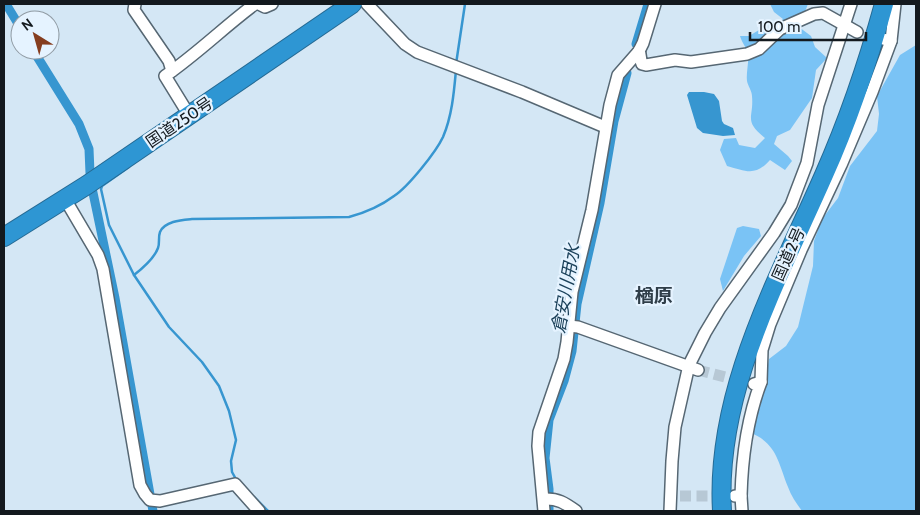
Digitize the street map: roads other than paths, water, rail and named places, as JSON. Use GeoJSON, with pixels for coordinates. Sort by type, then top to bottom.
{"type":"FeatureCollection","features":[{"type":"Feature","properties":{"kind":"highway","name":"国道250号"},"geometry":{"type":"LineString","coordinates":[[4,237],[65,199],[352,4]]}},
{"type":"Feature","properties":{"kind":"highway","name":"国道2号"},"geometry":{"type":"LineString","coordinates":[[722,511],[723,465],[728,426],[754,334],[849,114],[872,48],[884,4]]}},
{"type":"Feature","properties":{"kind":"street"},"geometry":{"type":"LineString","coordinates":[[135,4],[134,10],[169,61],[172,71]]}},
{"type":"Feature","properties":{"kind":"street"},"geometry":{"type":"LineString","coordinates":[[189,115],[165,76],[198,52],[236,18],[257,4],[265,7],[272,4]]}},
{"type":"Feature","properties":{"kind":"street"},"geometry":{"type":"LineString","coordinates":[[367,4],[411,48],[605,128]]}},
{"type":"Feature","properties":{"kind":"street"},"geometry":{"type":"LineString","coordinates":[[544,511],[548,498],[538,446],[539,432],[573,326],[572,292],[592,210],[605,128],[618,75],[639,51],[655,4]]}},
{"type":"Feature","properties":{"kind":"street"},"geometry":{"type":"LineString","coordinates":[[670,511],[675,496],[675,427],[704,333],[784,219],[791,205],[807,163],[818,105],[851,4]]}},
{"type":"Feature","properties":{"kind":"street"},"geometry":{"type":"LineString","coordinates":[[742,511],[738,496],[762,350],[770,324],[801,250],[841,165],[872,92],[895,4]]}},
{"type":"Feature","properties":{"kind":"street"},"geometry":{"type":"LineString","coordinates":[[639,51],[642,64],[675,60],[691,62],[748,54],[759,49],[780,29],[814,14],[824,14],[856,32]]}},
{"type":"Feature","properties":{"kind":"street"},"geometry":{"type":"LineString","coordinates":[[65,199],[98,255],[103,269],[140,484],[144,494],[150,500],[160,501],[236,484],[259,511]]}},
{"type":"Feature","properties":{"kind":"street"},"geometry":{"type":"LineString","coordinates":[[573,326],[693,368]]}},
{"type":"Feature","properties":{"kind":"street"},"geometry":{"type":"LineString","coordinates":[[548,498],[564,502],[576,511]]}},
{"type":"Feature","properties":{"kind":"waterway"},"geometry":{"type":"LineString","coordinates":[[6,4],[10,11]]}},
{"type":"Feature","properties":{"kind":"waterway"},"geometry":{"type":"LineString","coordinates":[[456,64],[465,4]]}},
{"type":"Feature","properties":{"kind":"waterway","name":"倉安川用水"},"geometry":{"type":"LineString","coordinates":[[636,44],[648,4]]}},
{"type":"Feature","properties":{"kind":"waterway"},"geometry":{"type":"LineString","coordinates":[[39,60],[79,124],[89,149],[90,173]]}},
{"type":"Feature","properties":{"kind":"waterway"},"geometry":{"type":"LineString","coordinates":[[134,275],[154,256],[159,246],[159,234],[162,228],[174,222],[192,219],[349,217],[373,208],[389,199],[400,191],[421,169],[443,137],[451,112],[456,70]]}},
{"type":"Feature","properties":{"kind":"waterway","name":"倉安川用水"},"geometry":{"type":"LineString","coordinates":[[549,511],[549,489],[545,458],[549,420],[564,381],[572,351],[577,304],[600,203],[614,121],[627,73]]}},
{"type":"Feature","properties":{"kind":"waterway"},"geometry":{"type":"LineString","coordinates":[[129,167],[102,186],[101,189],[109,225],[134,275],[169,327],[202,362],[219,386],[229,411],[236,440],[231,461],[232,472],[237,481]]}},
{"type":"Feature","properties":{"kind":"waterway"},"geometry":{"type":"LineString","coordinates":[[92,188],[115,298],[153,511]]}},
{"type":"Feature","properties":{"kind":"waterway"},"geometry":{"type":"LineString","coordinates":[[254,497],[268,511]]}},
{"type":"Feature","properties":{"kind":"tunnel"},"geometry":{"type":"LineString","coordinates":[[698,370],[745,382]]}},
{"type":"Feature","properties":{"kind":"tunnel"},"geometry":{"type":"LineString","coordinates":[[680,496],[728,496]]}},
{"type":"Feature","properties":{"kind":"district","name":"楢原"},"geometry":{"type":"Point","coordinates":[654,295]}}]}
